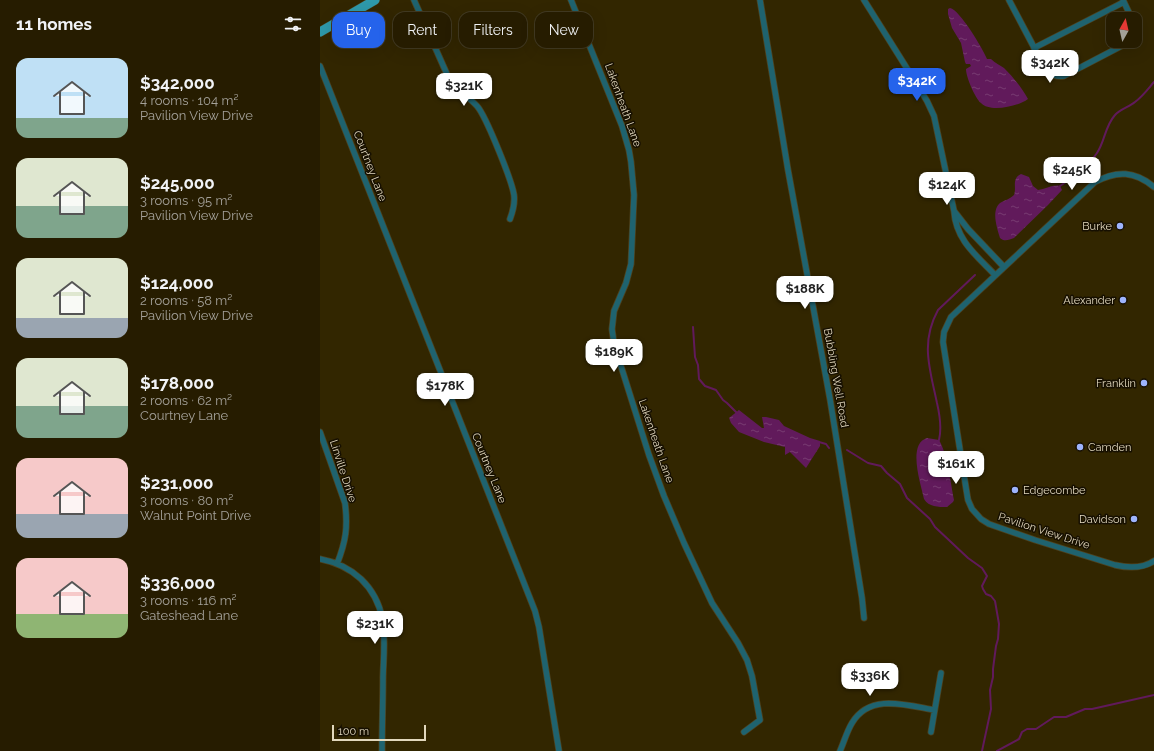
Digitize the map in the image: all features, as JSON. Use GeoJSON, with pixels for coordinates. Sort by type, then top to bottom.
{"type":"FeatureCollection","features":[{"type":"Feature","properties":{"kind":"main road"},"geometry":{"type":"LineString","coordinates":[[320,32],[375,0]]}},
{"type":"Feature","properties":{"kind":"street"},"geometry":{"type":"LineString","coordinates":[[414,0],[450,81],[478,107],[484,116],[514,194],[514,206],[510,219]]}},
{"type":"Feature","properties":{"kind":"street","name":"Lakenheath Lane"},"geometry":{"type":"LineString","coordinates":[[571,0],[622,126],[632,162],[634,195],[631,264],[626,283],[614,311],[612,329],[614,344],[648,455],[670,510],[712,603],[738,643],[750,670],[760,720],[744,732]]}},
{"type":"Feature","properties":{"kind":"street","name":"Bubbling Well Road"},"geometry":{"type":"LineString","coordinates":[[760,0],[788,170],[830,400],[864,618]]}},
{"type":"Feature","properties":{"kind":"street"},"geometry":{"type":"LineString","coordinates":[[864,0],[927,101],[934,116],[955,221],[959,233],[967,245],[996,275]]}},
{"type":"Feature","properties":{"kind":"street"},"geometry":{"type":"LineString","coordinates":[[1009,0],[1047,72],[1052,75],[1058,77],[1064,76],[1118,48]]}},
{"type":"Feature","properties":{"kind":"street"},"geometry":{"type":"LineString","coordinates":[[1034,48],[1123,1],[1128,12]]}},
{"type":"Feature","properties":{"kind":"street","name":"Courtney Lane"},"geometry":{"type":"LineString","coordinates":[[320,66],[535,612],[539,627],[559,751]]}},
{"type":"Feature","properties":{"kind":"street","name":"Pavilion View Drive"},"geometry":{"type":"LineString","coordinates":[[1154,188],[1139,177],[1128,174],[1112,175],[1103,178],[1090,186],[951,317],[944,332],[943,342],[970,504],[978,516],[989,524],[1025,537],[1109,563],[1129,567],[1141,566],[1154,561]]}},
{"type":"Feature","properties":{"kind":"street"},"geometry":{"type":"LineString","coordinates":[[954,210],[968,229],[1004,267]]}},
{"type":"Feature","properties":{"kind":"street","name":"Linville Drive"},"geometry":{"type":"LineString","coordinates":[[320,432],[345,503],[347,534],[337,564]]}},
{"type":"Feature","properties":{"kind":"street"},"geometry":{"type":"LineString","coordinates":[[320,559],[337,564],[356,575],[368,587],[378,602],[382,614],[384,640],[382,751]]}},
{"type":"Feature","properties":{"kind":"street"},"geometry":{"type":"LineString","coordinates":[[931,732],[941,673]]}},
{"type":"Feature","properties":{"kind":"street"},"geometry":{"type":"LineString","coordinates":[[840,751],[852,722],[859,713],[870,707],[890,703],[934,710]]}},
{"type":"Feature","properties":{"kind":"water"},"geometry":{"type":"Polygon","coordinates":[[[950,8],[954,10],[965,22],[987,59],[991,59],[1004,68],[1028,99],[1012,106],[997,108],[991,108],[981,103],[971,87],[966,73],[966,69],[971,66],[965,62],[961,43],[952,28],[948,14],[948,9],[950,8]]]}},
{"type":"Feature","properties":{"kind":"water"},"geometry":{"type":"Polygon","coordinates":[[[1021,174],[1029,177],[1033,186],[1038,190],[1052,186],[1060,186],[1062,190],[1014,238],[1003,240],[1000,238],[997,229],[995,215],[997,206],[1014,195],[1016,178],[1021,174]]]}},
{"type":"Feature","properties":{"kind":"water"},"geometry":{"type":"Polygon","coordinates":[[[739,410],[762,428],[764,428],[762,417],[779,420],[784,426],[820,441],[820,446],[806,468],[790,452],[785,455],[785,447],[764,442],[739,432],[731,423],[729,418],[739,410]]]}},
{"type":"Feature","properties":{"kind":"water"},"geometry":{"type":"Polygon","coordinates":[[[927,438],[939,440],[942,446],[954,500],[947,507],[937,507],[928,504],[924,499],[918,475],[916,456],[921,442],[927,438]]]}},
{"type":"Feature","properties":{"kind":"waterway"},"geometry":{"type":"LineString","coordinates":[[1060,186],[1080,171],[1097,153],[1109,124],[1115,115],[1138,100],[1154,82]]}},
{"type":"Feature","properties":{"kind":"waterway"},"geometry":{"type":"LineString","coordinates":[[939,440],[940,417],[929,367],[929,334],[938,310],[975,275]]}},
{"type":"Feature","properties":{"kind":"waterway"},"geometry":{"type":"LineString","coordinates":[[693,327],[695,357],[698,365],[699,379],[705,386],[716,390],[723,400],[738,414]]}},
{"type":"Feature","properties":{"kind":"waterway"},"geometry":{"type":"LineString","coordinates":[[819,442],[826,444],[829,448]]}},
{"type":"Feature","properties":{"kind":"waterway"},"geometry":{"type":"LineString","coordinates":[[847,450],[868,463],[881,466],[900,484],[907,498],[968,558],[982,568],[987,576],[982,586],[986,594],[991,596],[995,601],[999,624],[993,677],[990,690],[991,709],[982,751]]}},
{"type":"Feature","properties":{"kind":"waterway"},"geometry":{"type":"LineString","coordinates":[[997,751],[1019,739],[1022,732],[1027,729],[1036,729],[1054,717],[1066,717],[1085,709],[1092,709],[1154,695]]}},
{"type":"Feature","properties":{"kind":"place","name":"Burke"},"geometry":{"type":"Point","coordinates":[1120,226]}},
{"type":"Feature","properties":{"kind":"place","name":"Alexander"},"geometry":{"type":"Point","coordinates":[1123,300]}},
{"type":"Feature","properties":{"kind":"place","name":"Franklin"},"geometry":{"type":"Point","coordinates":[1144,383]}},
{"type":"Feature","properties":{"kind":"place","name":"Camden"},"geometry":{"type":"Point","coordinates":[1080,447]}},
{"type":"Feature","properties":{"kind":"place","name":"Edgecombe"},"geometry":{"type":"Point","coordinates":[1015,490]}},
{"type":"Feature","properties":{"kind":"place","name":"Davidson"},"geometry":{"type":"Point","coordinates":[1134,519]}}]}
